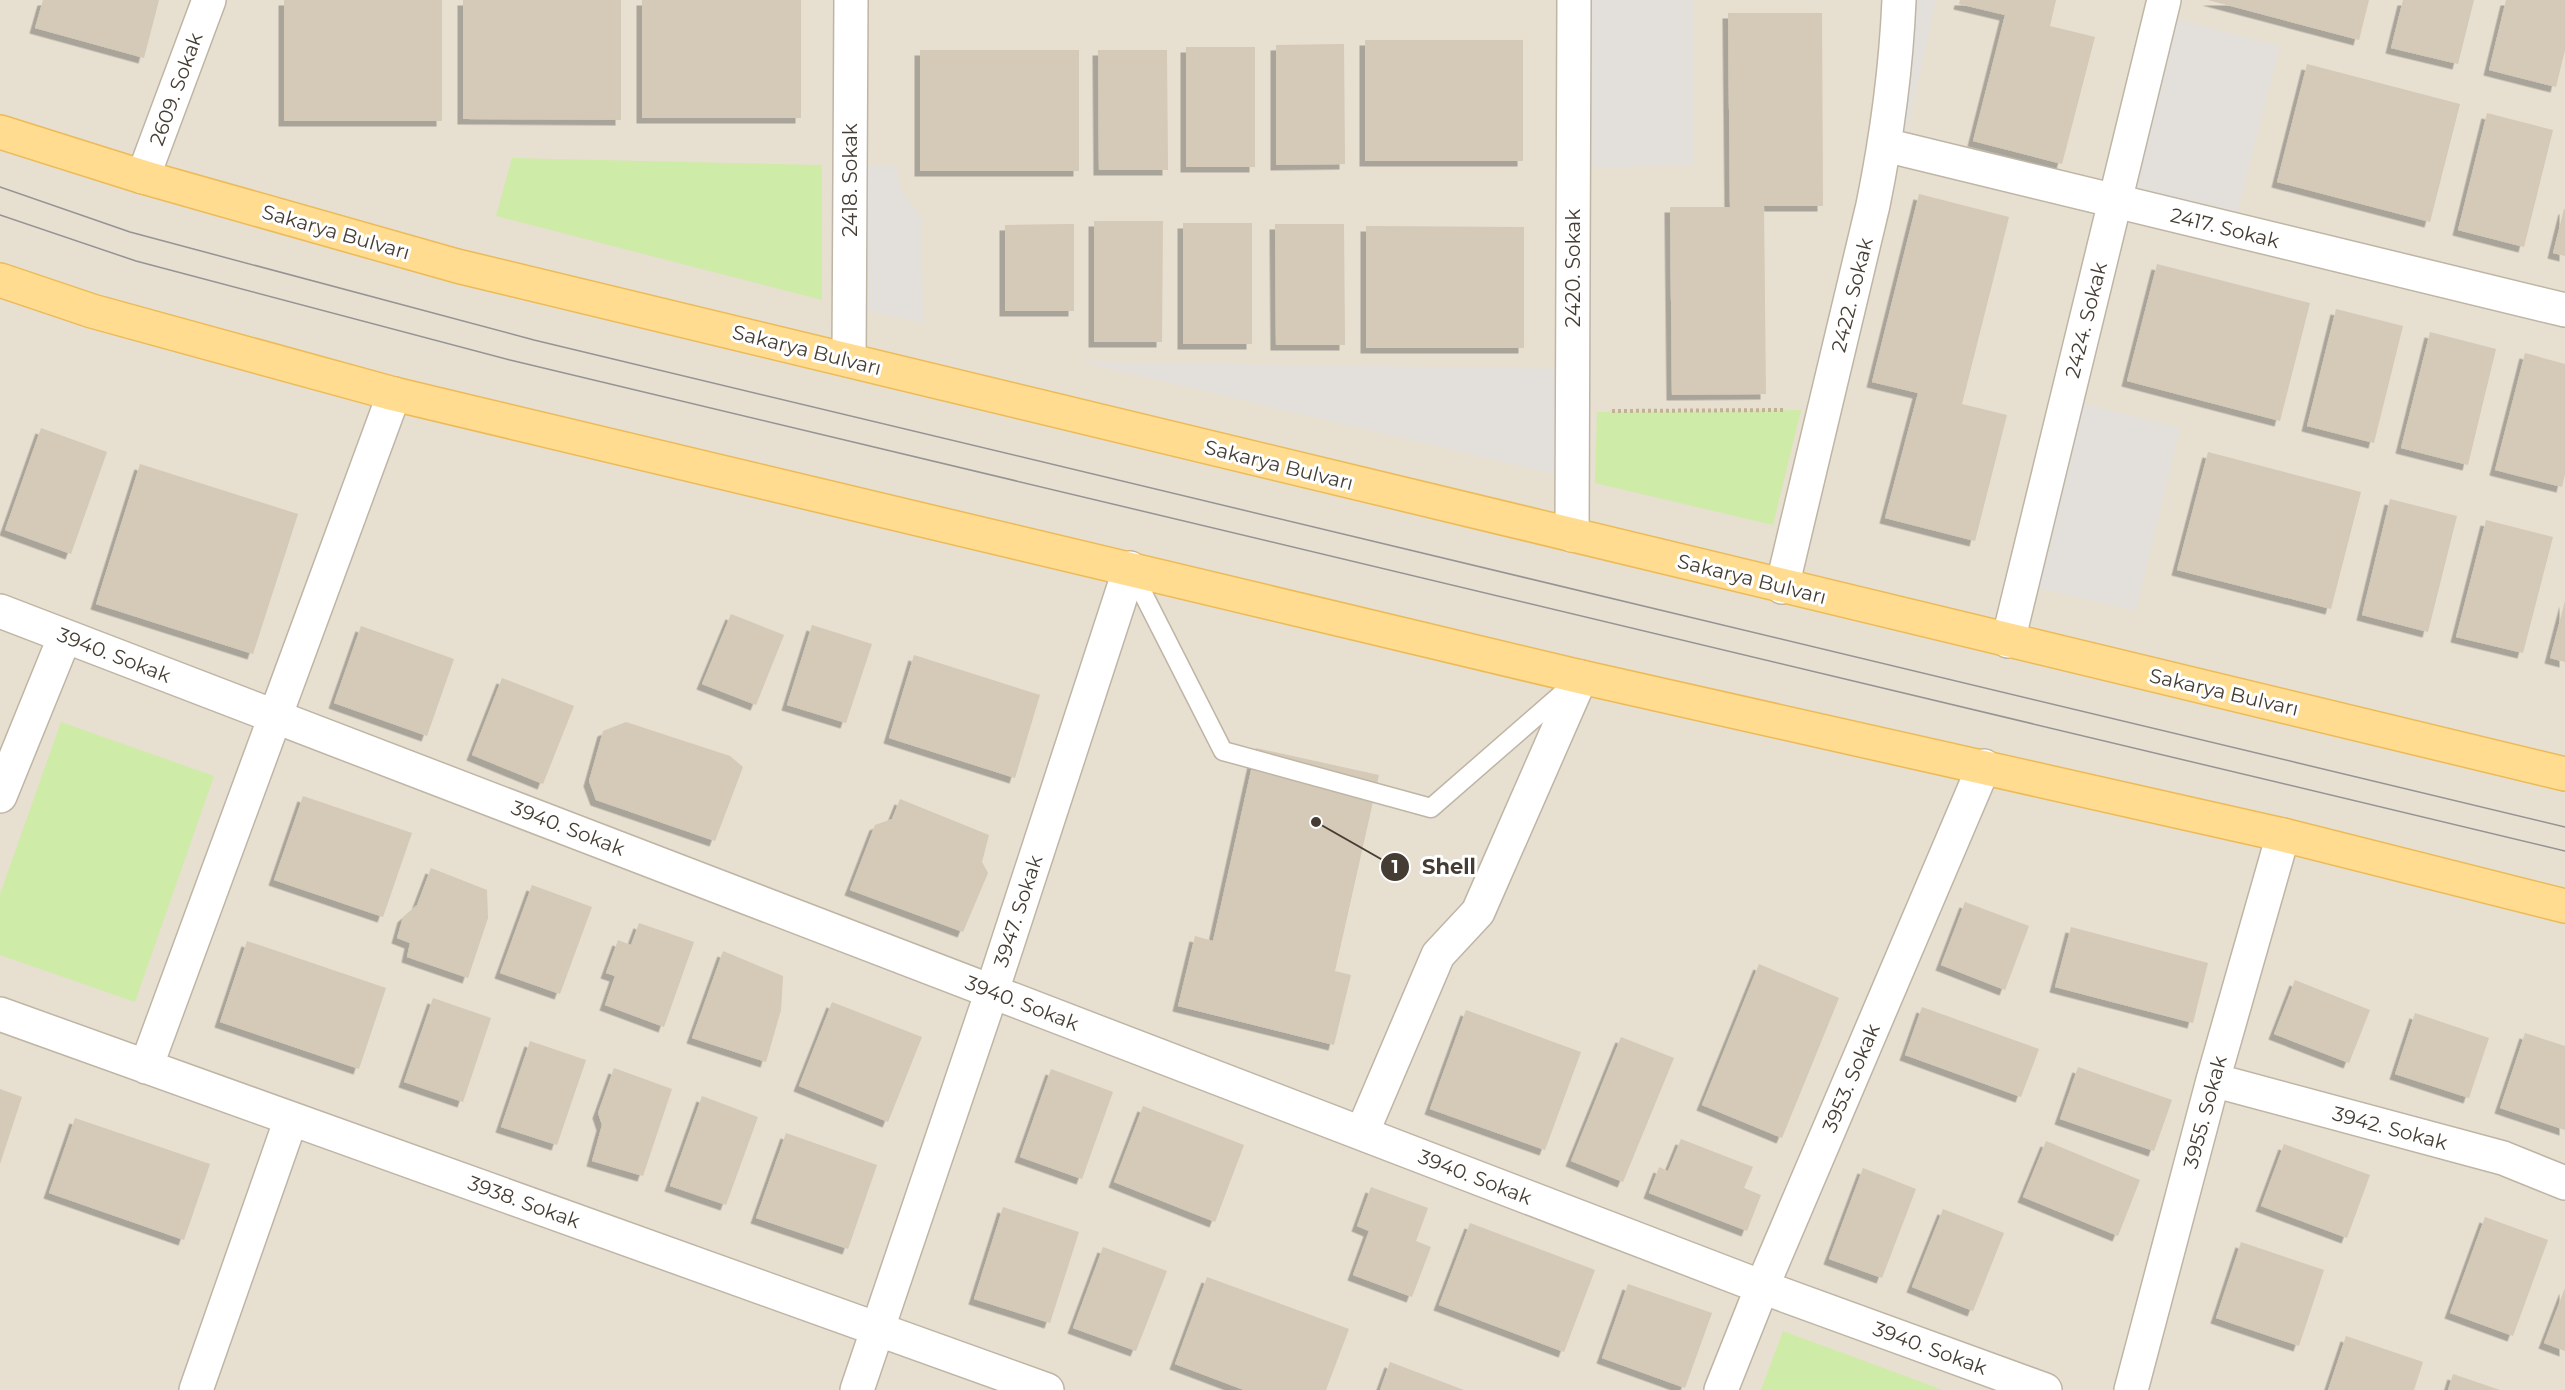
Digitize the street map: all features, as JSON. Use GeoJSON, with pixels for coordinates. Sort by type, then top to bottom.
{"type":"FeatureCollection","features":[{"type":"Feature","properties":{"kind":"main road","name":"Sakarya Bulvarı"},"geometry":{"type":"LineString","coordinates":[[0,132],[143,177],[457,266],[2565,774]]}},
{"type":"Feature","properties":{"kind":"main road"},"geometry":{"type":"LineString","coordinates":[[0,280],[92,311],[394,394],[1581,677],[2283,835],[2565,906]]}},
{"type":"Feature","properties":{"kind":"street","name":"2609. Sokak"},"geometry":{"type":"LineString","coordinates":[[143,177],[209,0]]}},
{"type":"Feature","properties":{"kind":"street","name":"2418. Sokak"},"geometry":{"type":"LineString","coordinates":[[849,360],[851,0]]}},
{"type":"Feature","properties":{"kind":"street","name":"2420. Sokak"},"geometry":{"type":"LineString","coordinates":[[1572,535],[1574,0]]}},
{"type":"Feature","properties":{"kind":"street","name":"2422. Sokak"},"geometry":{"type":"LineString","coordinates":[[1782,587],[1885,145],[1893,97],[1899,0]]}},
{"type":"Feature","properties":{"kind":"street","name":"2424. Sokak"},"geometry":{"type":"LineString","coordinates":[[2008,641],[2164,0]]}},
{"type":"Feature","properties":{"kind":"street","name":"2417. Sokak"},"geometry":{"type":"LineString","coordinates":[[1885,145],[2565,310]]}},
{"type":"Feature","properties":{"kind":"street"},"geometry":{"type":"LineString","coordinates":[[146,1066],[394,394]]}},
{"type":"Feature","properties":{"kind":"street","name":"3947. Sokak"},"geometry":{"type":"LineString","coordinates":[[857,1390],[992,992],[1130,568]]}},
{"type":"Feature","properties":{"kind":"street","name":"3940. Sokak"},"geometry":{"type":"LineString","coordinates":[[0,611],[1762,1287],[2045,1390]]}},
{"type":"Feature","properties":{"kind":"street"},"geometry":{"type":"LineString","coordinates":[[0,796],[65,636]]}},
{"type":"Feature","properties":{"kind":"street"},"geometry":{"type":"LineString","coordinates":[[1362,1134],[1438,955],[1478,912],[1581,677]]}},
{"type":"Feature","properties":{"kind":"street","name":"3953. Sokak"},"geometry":{"type":"LineString","coordinates":[[1721,1390],[1762,1287],[1984,766]]}},
{"type":"Feature","properties":{"kind":"street","name":"3955. Sokak"},"geometry":{"type":"LineString","coordinates":[[2131,1390],[2212,1080],[2283,835]]}},
{"type":"Feature","properties":{"kind":"street","name":"3938. Sokak"},"geometry":{"type":"LineString","coordinates":[[0,1014],[1047,1390]]}},
{"type":"Feature","properties":{"kind":"street","name":"3942. Sokak"},"geometry":{"type":"LineString","coordinates":[[2212,1080],[2503,1158],[2565,1183]]}},
{"type":"Feature","properties":{"kind":"street"},"geometry":{"type":"LineString","coordinates":[[196,1390],[291,1119]]}},
{"type":"Feature","properties":{"kind":"lane"},"geometry":{"type":"LineString","coordinates":[[1130,568],[1222,752],[1431,808],[1581,677]]}},
{"type":"Feature","properties":{"kind":"path"},"geometry":{"type":"LineString","coordinates":[[1573,411],[1824,410]]}},
{"type":"Feature","properties":{"kind":"shaded area"},"geometry":{"type":"Polygon","coordinates":[[[0,0],[2565,0],[2565,1390],[0,1390],[0,0]]]}},
{"type":"Feature","properties":{"kind":"shaded area"},"geometry":{"type":"Polygon","coordinates":[[[1574,0],[1693,0],[1694,165],[1574,168],[1574,0]]]}},
{"type":"Feature","properties":{"kind":"shaded area"},"geometry":{"type":"Polygon","coordinates":[[[1899,0],[1936,0],[1903,149],[1899,0]]]}},
{"type":"Feature","properties":{"kind":"shaded area"},"geometry":{"type":"Polygon","coordinates":[[[2161,15],[2280,46],[2233,229],[2115,201],[2161,15]]]}},
{"type":"Feature","properties":{"kind":"shaded area"},"geometry":{"type":"Polygon","coordinates":[[[850,165],[896,166],[900,188],[921,217],[923,323],[849,306],[850,165]]]}},
{"type":"Feature","properties":{"kind":"shaded area"},"geometry":{"type":"Polygon","coordinates":[[[1081,362],[1572,369],[1572,478],[1081,362]]]}},
{"type":"Feature","properties":{"kind":"shaded area"},"geometry":{"type":"Polygon","coordinates":[[[2067,399],[2180,428],[2136,611],[2022,584],[2067,399]]]}},
{"type":"Feature","properties":{"kind":"green space"},"geometry":{"type":"Polygon","coordinates":[[[512,158],[822,165],[822,300],[496,216],[512,158]]]}},
{"type":"Feature","properties":{"kind":"green space"},"geometry":{"type":"Polygon","coordinates":[[[1801,410],[1773,525],[1595,483],[1597,412],[1801,410]]]}},
{"type":"Feature","properties":{"kind":"green space"},"geometry":{"type":"Polygon","coordinates":[[[61,722],[214,776],[135,1002],[0,955],[0,894],[61,722]]]}},
{"type":"Feature","properties":{"kind":"green space"},"geometry":{"type":"Polygon","coordinates":[[[1783,1331],[1943,1390],[1761,1390],[1783,1331]]]}},
{"type":"Feature","properties":{"kind":"building"},"geometry":{"type":"Polygon","coordinates":[[[43,0],[159,0],[144,58],[35,28],[43,0]]]}},
{"type":"Feature","properties":{"kind":"building"},"geometry":{"type":"Polygon","coordinates":[[[284,0],[442,0],[442,121],[284,121],[284,0]]]}},
{"type":"Feature","properties":{"kind":"building"},"geometry":{"type":"Polygon","coordinates":[[[463,0],[621,0],[621,120],[463,119],[463,0]]]}},
{"type":"Feature","properties":{"kind":"building"},"geometry":{"type":"Polygon","coordinates":[[[642,0],[801,0],[801,118],[642,118],[642,0]]]}},
{"type":"Feature","properties":{"kind":"building"},"geometry":{"type":"Polygon","coordinates":[[[1960,0],[2056,0],[2050,26],[2095,37],[2062,164],[1973,141],[2005,15],[1959,4],[1960,0]]]}},
{"type":"Feature","properties":{"kind":"building"},"geometry":{"type":"Polygon","coordinates":[[[2208,0],[2369,0],[2359,40],[2208,0]]]}},
{"type":"Feature","properties":{"kind":"building"},"geometry":{"type":"Polygon","coordinates":[[[2403,0],[2474,0],[2458,64],[2391,48],[2403,0]]]}},
{"type":"Feature","properties":{"kind":"building"},"geometry":{"type":"Polygon","coordinates":[[[2506,0],[2565,0],[2565,50],[2556,87],[2489,70],[2506,0]]]}},
{"type":"Feature","properties":{"kind":"building"},"geometry":{"type":"Polygon","coordinates":[[[1728,13],[1822,13],[1823,206],[1764,206],[1766,394],[1672,395],[1670,207],[1730,207],[1728,13]]]}},
{"type":"Feature","properties":{"kind":"building"},"geometry":{"type":"Polygon","coordinates":[[[1365,40],[1523,40],[1523,161],[1365,161],[1365,40]]]}},
{"type":"Feature","properties":{"kind":"building"},"geometry":{"type":"Polygon","coordinates":[[[1344,44],[1345,164],[1276,165],[1276,45],[1344,44]]]}},
{"type":"Feature","properties":{"kind":"building"},"geometry":{"type":"Polygon","coordinates":[[[1186,47],[1255,47],[1255,167],[1186,167],[1186,47]]]}},
{"type":"Feature","properties":{"kind":"building"},"geometry":{"type":"Polygon","coordinates":[[[920,50],[1079,50],[1079,171],[920,171],[920,50]]]}},
{"type":"Feature","properties":{"kind":"building"},"geometry":{"type":"Polygon","coordinates":[[[1098,50],[1167,50],[1168,170],[1099,170],[1098,50]]]}},
{"type":"Feature","properties":{"kind":"building"},"geometry":{"type":"Polygon","coordinates":[[[2307,64],[2460,104],[2430,222],[2277,182],[2307,64]]]}},
{"type":"Feature","properties":{"kind":"building"},"geometry":{"type":"Polygon","coordinates":[[[2487,113],[2553,130],[2524,247],[2458,230],[2487,113]]]}},
{"type":"Feature","properties":{"kind":"building"},"geometry":{"type":"Polygon","coordinates":[[[1919,194],[2009,217],[1962,404],[2007,415],[1975,541],[1885,518],[1918,393],[1872,382],[1919,194]]]}},
{"type":"Feature","properties":{"kind":"building"},"geometry":{"type":"Polygon","coordinates":[[[2565,209],[2565,256],[2553,253],[2565,209]]]}},
{"type":"Feature","properties":{"kind":"building"},"geometry":{"type":"Polygon","coordinates":[[[1094,221],[1163,221],[1162,342],[1094,342],[1094,221]]]}},
{"type":"Feature","properties":{"kind":"building"},"geometry":{"type":"Polygon","coordinates":[[[1183,223],[1252,223],[1252,344],[1183,344],[1183,223]]]}},
{"type":"Feature","properties":{"kind":"building"},"geometry":{"type":"Polygon","coordinates":[[[1074,224],[1074,311],[1005,311],[1005,225],[1074,224]]]}},
{"type":"Feature","properties":{"kind":"building"},"geometry":{"type":"Polygon","coordinates":[[[1275,224],[1344,224],[1345,345],[1276,345],[1275,224]]]}},
{"type":"Feature","properties":{"kind":"building"},"geometry":{"type":"Polygon","coordinates":[[[1366,226],[1524,227],[1524,348],[1366,348],[1366,226]]]}},
{"type":"Feature","properties":{"kind":"building"},"geometry":{"type":"Polygon","coordinates":[[[2157,264],[2310,303],[2280,421],[2127,381],[2157,264]]]}},
{"type":"Feature","properties":{"kind":"building"},"geometry":{"type":"Polygon","coordinates":[[[2336,309],[2403,326],[2374,443],[2307,426],[2336,309]]]}},
{"type":"Feature","properties":{"kind":"building"},"geometry":{"type":"Polygon","coordinates":[[[2430,332],[2496,349],[2468,465],[2401,448],[2430,332]]]}},
{"type":"Feature","properties":{"kind":"building"},"geometry":{"type":"Polygon","coordinates":[[[2525,353],[2565,364],[2565,474],[2562,487],[2495,470],[2525,353]]]}},
{"type":"Feature","properties":{"kind":"building"},"geometry":{"type":"Polygon","coordinates":[[[41,428],[107,452],[71,554],[5,530],[41,428]]]}},
{"type":"Feature","properties":{"kind":"building"},"geometry":{"type":"Polygon","coordinates":[[[2208,452],[2361,492],[2331,609],[2177,570],[2208,452]]]}},
{"type":"Feature","properties":{"kind":"building"},"geometry":{"type":"Polygon","coordinates":[[[140,464],[298,514],[253,654],[96,604],[140,464]]]}},
{"type":"Feature","properties":{"kind":"building"},"geometry":{"type":"Polygon","coordinates":[[[2390,499],[2457,516],[2428,632],[2362,615],[2390,499]]]}},
{"type":"Feature","properties":{"kind":"building"},"geometry":{"type":"Polygon","coordinates":[[[2486,520],[2553,537],[2523,653],[2456,637],[2486,520]]]}},
{"type":"Feature","properties":{"kind":"building"},"geometry":{"type":"Polygon","coordinates":[[[2565,601],[2565,662],[2550,658],[2565,601]]]}},
{"type":"Feature","properties":{"kind":"building"},"geometry":{"type":"Polygon","coordinates":[[[731,614],[784,635],[756,705],[702,684],[731,614]]]}},
{"type":"Feature","properties":{"kind":"building"},"geometry":{"type":"Polygon","coordinates":[[[812,625],[872,644],[846,723],[787,705],[812,625]]]}},
{"type":"Feature","properties":{"kind":"building"},"geometry":{"type":"Polygon","coordinates":[[[361,626],[454,659],[427,736],[334,703],[361,626]]]}},
{"type":"Feature","properties":{"kind":"building"},"geometry":{"type":"Polygon","coordinates":[[[914,655],[1040,695],[1015,778],[889,738],[914,655]]]}},
{"type":"Feature","properties":{"kind":"building"},"geometry":{"type":"Polygon","coordinates":[[[502,678],[574,706],[543,784],[472,755],[502,678]]]}},
{"type":"Feature","properties":{"kind":"building"},"geometry":{"type":"Polygon","coordinates":[[[626,722],[730,756],[743,767],[715,841],[596,800],[589,781],[603,731],[626,722]]]}},
{"type":"Feature","properties":{"kind":"building"},"geometry":{"type":"Polygon","coordinates":[[[1256,748],[1379,775],[1335,971],[1351,975],[1334,1045],[1178,1006],[1195,936],[1213,941],[1256,748]]]}},
{"type":"Feature","properties":{"kind":"building"},"geometry":{"type":"Polygon","coordinates":[[[303,796],[412,833],[383,917],[274,880],[303,796]]]}},
{"type":"Feature","properties":{"kind":"building"},"geometry":{"type":"Polygon","coordinates":[[[900,799],[989,835],[982,862],[988,873],[963,932],[850,890],[875,825],[892,819],[900,799]]]}},
{"type":"Feature","properties":{"kind":"building"},"geometry":{"type":"Polygon","coordinates":[[[431,868],[487,890],[488,918],[468,978],[407,957],[410,943],[397,938],[403,917],[417,905],[431,868]]]}},
{"type":"Feature","properties":{"kind":"building"},"geometry":{"type":"Polygon","coordinates":[[[532,885],[592,907],[560,994],[500,973],[532,885]]]}},
{"type":"Feature","properties":{"kind":"building"},"geometry":{"type":"Polygon","coordinates":[[[1965,902],[2029,926],[2005,990],[1941,965],[1965,902]]]}},
{"type":"Feature","properties":{"kind":"building"},"geometry":{"type":"Polygon","coordinates":[[[639,923],[694,942],[664,1027],[605,1005],[615,976],[606,973],[618,940],[631,945],[639,923]]]}},
{"type":"Feature","properties":{"kind":"building"},"geometry":{"type":"Polygon","coordinates":[[[2071,927],[2208,963],[2193,1023],[2055,987],[2071,927]]]}},
{"type":"Feature","properties":{"kind":"building"},"geometry":{"type":"Polygon","coordinates":[[[247,941],[386,988],[359,1069],[220,1022],[247,941]]]}},
{"type":"Feature","properties":{"kind":"building"},"geometry":{"type":"Polygon","coordinates":[[[723,951],[783,976],[781,1010],[766,1062],[692,1038],[723,951]]]}},
{"type":"Feature","properties":{"kind":"building"},"geometry":{"type":"Polygon","coordinates":[[[1759,964],[1839,998],[1782,1138],[1702,1105],[1759,964]]]}},
{"type":"Feature","properties":{"kind":"building"},"geometry":{"type":"Polygon","coordinates":[[[2295,980],[2370,1010],[2349,1063],[2274,1034],[2295,980]]]}},
{"type":"Feature","properties":{"kind":"building"},"geometry":{"type":"Polygon","coordinates":[[[433,998],[491,1018],[463,1102],[404,1082],[433,998]]]}},
{"type":"Feature","properties":{"kind":"building"},"geometry":{"type":"Polygon","coordinates":[[[832,1002],[922,1037],[888,1122],[799,1086],[832,1002]]]}},
{"type":"Feature","properties":{"kind":"building"},"geometry":{"type":"Polygon","coordinates":[[[1922,1007],[2039,1049],[2021,1097],[1905,1055],[1922,1007]]]}},
{"type":"Feature","properties":{"kind":"building"},"geometry":{"type":"Polygon","coordinates":[[[1466,1010],[1581,1052],[1545,1150],[1430,1109],[1466,1010]]]}},
{"type":"Feature","properties":{"kind":"building"},"geometry":{"type":"Polygon","coordinates":[[[2415,1013],[2489,1038],[2469,1098],[2395,1074],[2415,1013]]]}},
{"type":"Feature","properties":{"kind":"building"},"geometry":{"type":"Polygon","coordinates":[[[2525,1033],[2565,1046],[2565,1130],[2500,1108],[2525,1033]]]}},
{"type":"Feature","properties":{"kind":"building"},"geometry":{"type":"Polygon","coordinates":[[[1621,1037],[1674,1058],[1623,1182],[1571,1161],[1621,1037]]]}},
{"type":"Feature","properties":{"kind":"building"},"geometry":{"type":"Polygon","coordinates":[[[530,1041],[586,1060],[557,1145],[501,1127],[530,1041]]]}},
{"type":"Feature","properties":{"kind":"building"},"geometry":{"type":"Polygon","coordinates":[[[2078,1067],[2172,1100],[2154,1151],[2060,1119],[2078,1067]]]}},
{"type":"Feature","properties":{"kind":"building"},"geometry":{"type":"Polygon","coordinates":[[[614,1068],[672,1089],[643,1176],[592,1161],[602,1125],[598,1113],[614,1068]]]}},
{"type":"Feature","properties":{"kind":"building"},"geometry":{"type":"Polygon","coordinates":[[[1051,1069],[1113,1092],[1082,1179],[1020,1157],[1051,1069]]]}},
{"type":"Feature","properties":{"kind":"building"},"geometry":{"type":"Polygon","coordinates":[[[0,1089],[22,1097],[0,1164],[0,1089]]]}},
{"type":"Feature","properties":{"kind":"building"},"geometry":{"type":"Polygon","coordinates":[[[702,1096],[758,1117],[726,1205],[670,1186],[702,1096]]]}},
{"type":"Feature","properties":{"kind":"building"},"geometry":{"type":"Polygon","coordinates":[[[1143,1106],[1244,1145],[1215,1222],[1114,1182],[1143,1106]]]}},
{"type":"Feature","properties":{"kind":"building"},"geometry":{"type":"Polygon","coordinates":[[[75,1118],[210,1164],[184,1240],[49,1193],[75,1118]]]}},
{"type":"Feature","properties":{"kind":"building"},"geometry":{"type":"Polygon","coordinates":[[[786,1133],[877,1165],[848,1249],[756,1218],[786,1133]]]}},
{"type":"Feature","properties":{"kind":"building"},"geometry":{"type":"Polygon","coordinates":[[[1681,1139],[1753,1167],[1744,1188],[1761,1195],[1747,1231],[1649,1193],[1659,1167],[1668,1171],[1681,1139]]]}},
{"type":"Feature","properties":{"kind":"building"},"geometry":{"type":"Polygon","coordinates":[[[2046,1141],[2140,1180],[2118,1236],[2023,1197],[2046,1141]]]}},
{"type":"Feature","properties":{"kind":"building"},"geometry":{"type":"Polygon","coordinates":[[[2284,1144],[2370,1175],[2347,1238],[2261,1206],[2284,1144]]]}},
{"type":"Feature","properties":{"kind":"building"},"geometry":{"type":"Polygon","coordinates":[[[1863,1168],[1916,1189],[1882,1278],[1829,1259],[1863,1168]]]}},
{"type":"Feature","properties":{"kind":"building"},"geometry":{"type":"Polygon","coordinates":[[[1371,1187],[1428,1208],[1416,1241],[1431,1247],[1412,1297],[1353,1275],[1369,1231],[1357,1226],[1371,1187]]]}},
{"type":"Feature","properties":{"kind":"building"},"geometry":{"type":"Polygon","coordinates":[[[1003,1207],[1079,1232],[1050,1323],[974,1299],[1003,1207]]]}},
{"type":"Feature","properties":{"kind":"building"},"geometry":{"type":"Polygon","coordinates":[[[1943,1209],[2004,1233],[1973,1311],[1912,1287],[1943,1209]]]}},
{"type":"Feature","properties":{"kind":"building"},"geometry":{"type":"Polygon","coordinates":[[[2485,1217],[2548,1240],[2513,1336],[2450,1313],[2485,1217]]]}},
{"type":"Feature","properties":{"kind":"building"},"geometry":{"type":"Polygon","coordinates":[[[1470,1223],[1595,1270],[1564,1352],[1439,1305],[1470,1223]]]}},
{"type":"Feature","properties":{"kind":"building"},"geometry":{"type":"Polygon","coordinates":[[[2241,1242],[2324,1270],[2299,1346],[2216,1318],[2241,1242]]]}},
{"type":"Feature","properties":{"kind":"building"},"geometry":{"type":"Polygon","coordinates":[[[1103,1247],[1167,1271],[1136,1351],[1073,1328],[1103,1247]]]}},
{"type":"Feature","properties":{"kind":"building"},"geometry":{"type":"Polygon","coordinates":[[[1207,1277],[1349,1329],[1326,1390],[1244,1390],[1175,1364],[1207,1277]]]}},
{"type":"Feature","properties":{"kind":"building"},"geometry":{"type":"Polygon","coordinates":[[[1628,1284],[1712,1313],[1685,1388],[1602,1358],[1628,1284]]]}},
{"type":"Feature","properties":{"kind":"building"},"geometry":{"type":"Polygon","coordinates":[[[2565,1288],[2565,1351],[2544,1343],[2565,1288]]]}},
{"type":"Feature","properties":{"kind":"building"},"geometry":{"type":"Polygon","coordinates":[[[2346,1336],[2423,1362],[2414,1390],[2328,1390],[2346,1336]]]}},
{"type":"Feature","properties":{"kind":"building"},"geometry":{"type":"Polygon","coordinates":[[[1390,1362],[1464,1390],[1380,1390],[1390,1362]]]}},
{"type":"Feature","properties":{"kind":"building"},"geometry":{"type":"Polygon","coordinates":[[[2453,1374],[2500,1390],[2448,1390],[2453,1374]]]}},
{"type":"Feature","properties":{"kind":"tram line"},"geometry":{"type":"LineString","coordinates":[[0,187],[130,232],[534,340],[2565,827]]}},
{"type":"Feature","properties":{"kind":"tram line"},"geometry":{"type":"LineString","coordinates":[[0,215],[136,261],[510,360],[2565,851]]}},
{"type":"Feature","properties":{"kind":"place","name":"Shell"},"geometry":{"type":"Point","coordinates":[1316,822]}}]}
